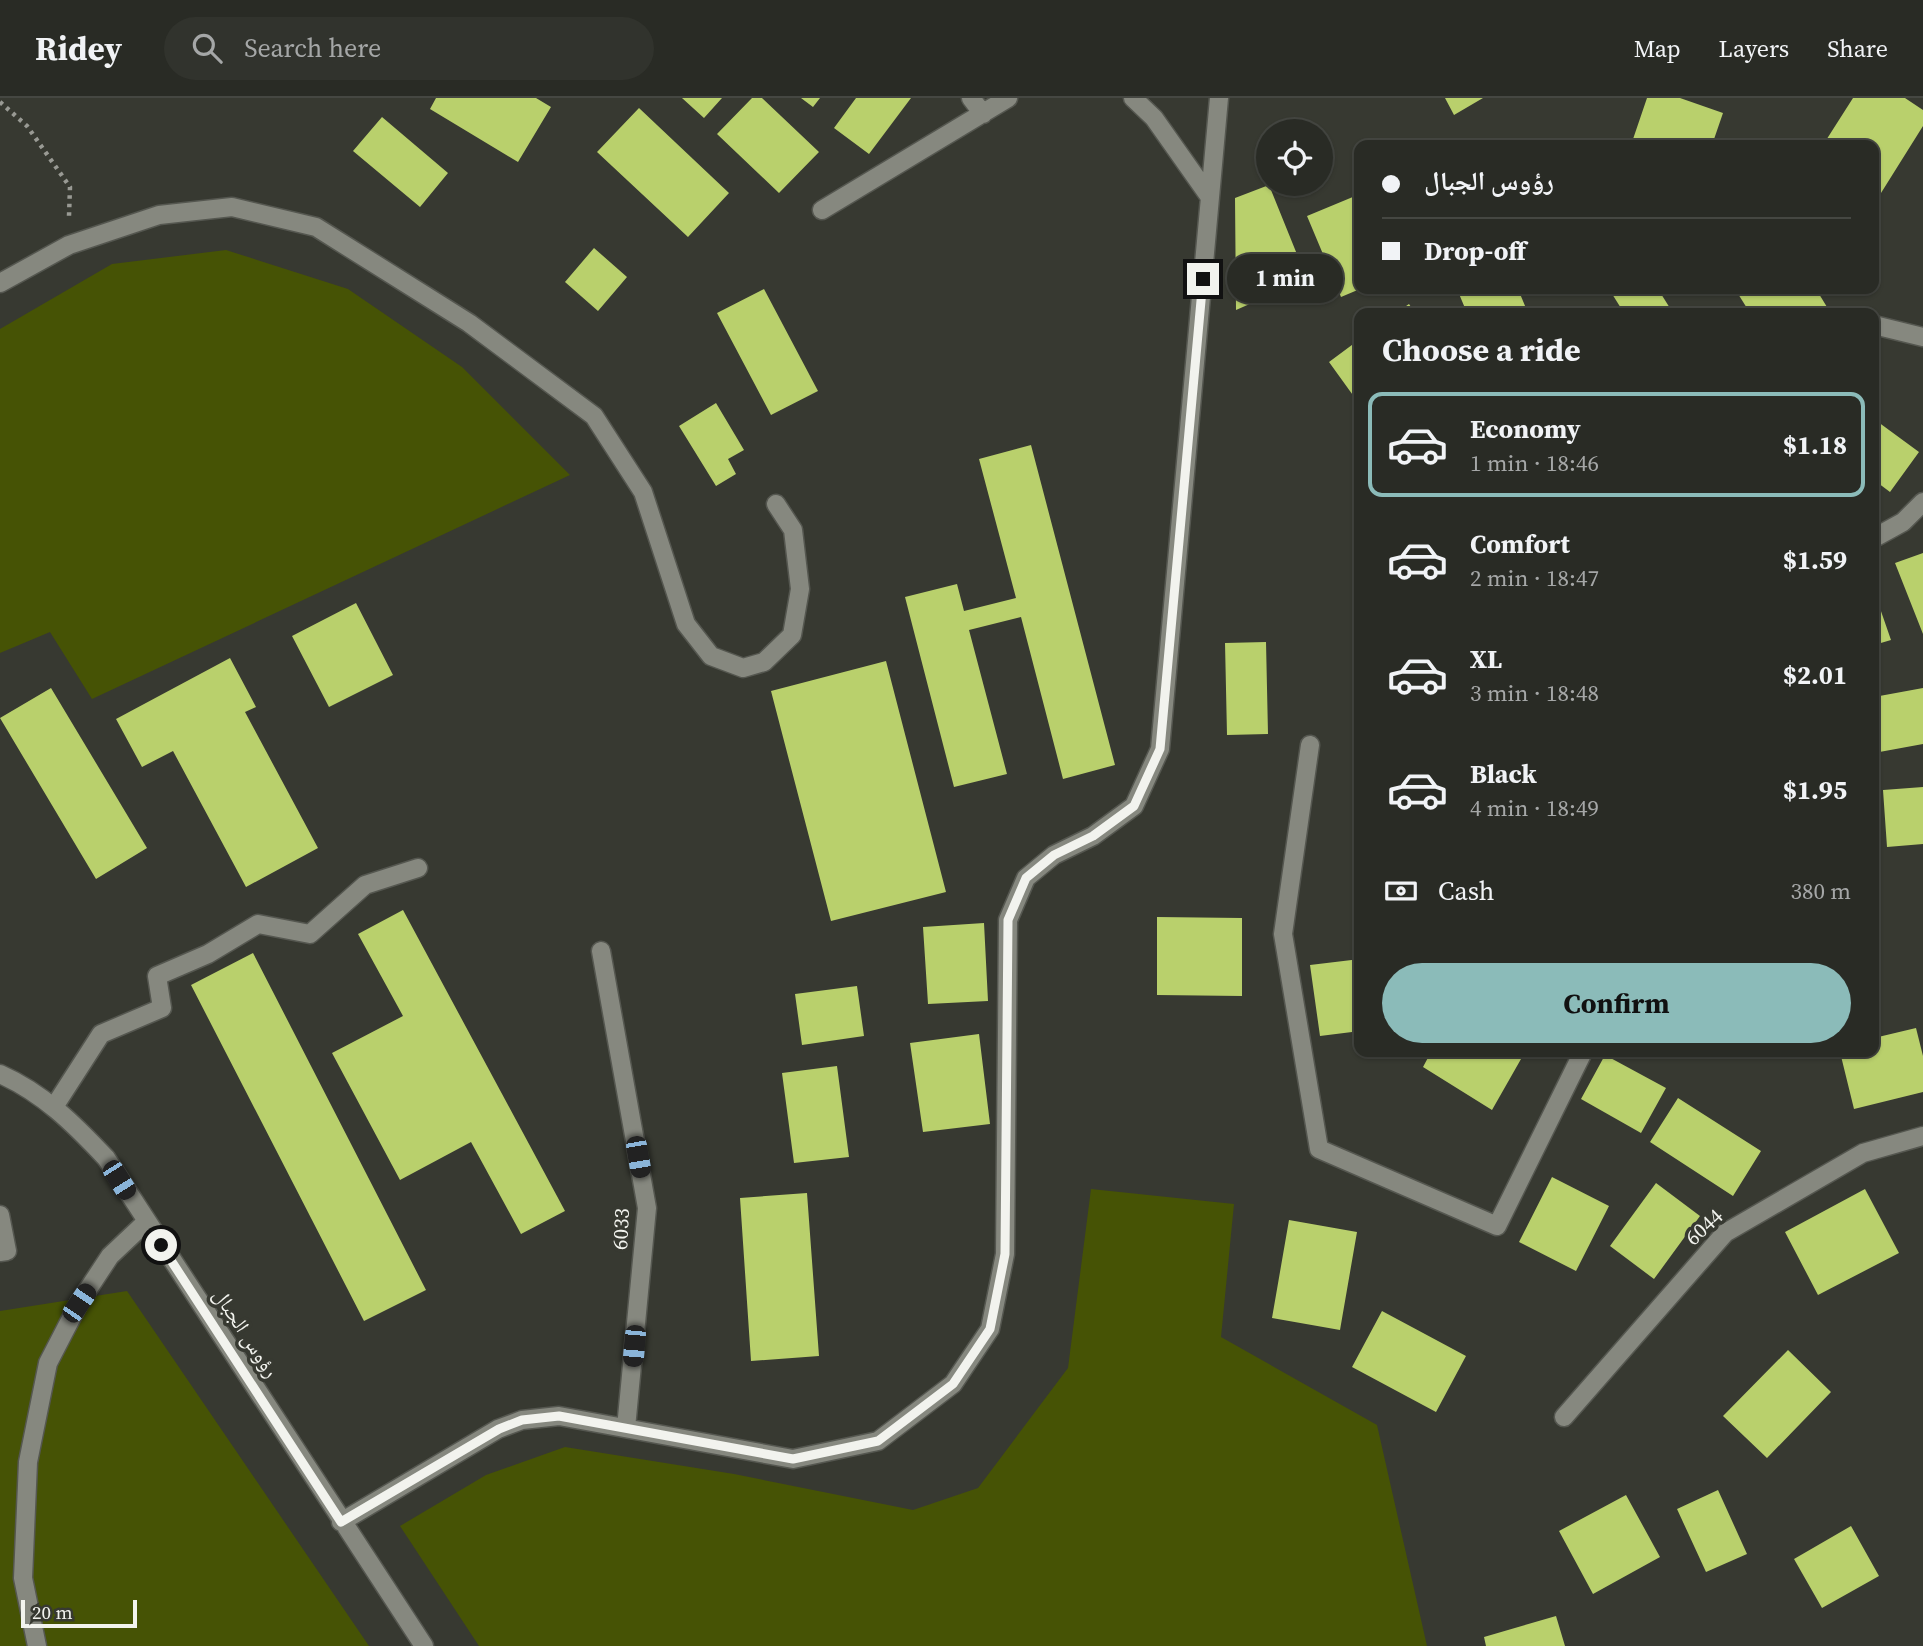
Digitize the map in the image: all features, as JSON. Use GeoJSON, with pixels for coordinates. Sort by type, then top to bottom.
{"type":"FeatureCollection","features":[{"type":"Feature","properties":{"kind":"street"},"geometry":{"type":"LineString","coordinates":[[971,98],[984,114]]}},
{"type":"Feature","properties":{"kind":"street"},"geometry":{"type":"LineString","coordinates":[[822,210],[1008,98]]}},
{"type":"Feature","properties":{"kind":"street"},"geometry":{"type":"LineString","coordinates":[[1133,98],[1154,118],[1209,196]]}},
{"type":"Feature","properties":{"kind":"street"},"geometry":{"type":"LineString","coordinates":[[341,1522],[499,1429],[522,1420],[559,1416],[793,1459],[878,1441],[953,1384],[990,1329],[1005,1254],[1008,920],[1026,878],[1054,855],[1093,836],[1134,806],[1160,749],[1195,391],[1219,98]]}},
{"type":"Feature","properties":{"kind":"street"},"geometry":{"type":"LineString","coordinates":[[0,283],[69,245],[159,215],[232,207],[316,227],[469,323],[594,416],[643,492],[686,624],[711,656],[743,668],[764,663],[792,635],[800,589],[793,530],[776,504]]}},
{"type":"Feature","properties":{"kind":"street"},"geometry":{"type":"LineString","coordinates":[[1879,325],[1923,337]]}},
{"type":"Feature","properties":{"kind":"street"},"geometry":{"type":"LineString","coordinates":[[1879,535],[1903,522],[1923,502]]}},
{"type":"Feature","properties":{"kind":"street"},"geometry":{"type":"LineString","coordinates":[[1310,745],[1283,934],[1319,1149],[1497,1226],[1581,1057]]}},
{"type":"Feature","properties":{"kind":"street"},"geometry":{"type":"LineString","coordinates":[[54,1107],[102,1034],[162,1008],[157,976],[208,954],[258,925],[310,934],[365,885],[418,868]]}},
{"type":"Feature","properties":{"kind":"street","name":"6033"},"geometry":{"type":"LineString","coordinates":[[601,951],[647,1208],[626,1428]]}},
{"type":"Feature","properties":{"kind":"street","name":"رؤوس الجبال"},"geometry":{"type":"LineString","coordinates":[[0,1074],[29,1087],[54,1107],[106,1158],[424,1646]]}},
{"type":"Feature","properties":{"kind":"street","name":"6044"},"geometry":{"type":"LineString","coordinates":[[1564,1417],[1725,1233],[1863,1153],[1923,1136]]}},
{"type":"Feature","properties":{"kind":"street"},"geometry":{"type":"LineString","coordinates":[[0,1215],[7,1251],[0,1252]]}},
{"type":"Feature","properties":{"kind":"street"},"geometry":{"type":"LineString","coordinates":[[37,1646],[23,1578],[28,1462],[48,1363],[79,1303],[110,1256],[146,1222]]}},
{"type":"Feature","properties":{"kind":"path"},"geometry":{"type":"LineString","coordinates":[[0,102],[27,126],[70,187],[69,245]]}},
{"type":"Feature","properties":{"kind":"green space"},"geometry":{"type":"Polygon","coordinates":[[[226,250],[348,289],[462,367],[570,475],[92,699],[50,632],[0,653],[0,329],[112,264],[226,250]]]}},
{"type":"Feature","properties":{"kind":"green space"},"geometry":{"type":"Polygon","coordinates":[[[1091,1189],[1234,1204],[1221,1337],[1377,1425],[1427,1646],[479,1646],[400,1526],[486,1475],[565,1447],[734,1474],[913,1510],[978,1488],[1068,1368],[1091,1189]]]}},
{"type":"Feature","properties":{"kind":"green space"},"geometry":{"type":"Polygon","coordinates":[[[127,1291],[369,1646],[0,1646],[0,1311],[127,1291]]]}},
{"type":"Feature","properties":{"kind":"building"},"geometry":{"type":"Polygon","coordinates":[[[436,98],[536,98],[551,107],[518,162],[430,109],[436,98]]]}},
{"type":"Feature","properties":{"kind":"building"},"geometry":{"type":"Polygon","coordinates":[[[682,98],[722,98],[704,118],[682,98]]]}},
{"type":"Feature","properties":{"kind":"building"},"geometry":{"type":"Polygon","coordinates":[[[752,98],[762,98],[819,152],[779,193],[717,134],[752,98]]]}},
{"type":"Feature","properties":{"kind":"building"},"geometry":{"type":"Polygon","coordinates":[[[801,98],[820,98],[813,107],[801,98]]]}},
{"type":"Feature","properties":{"kind":"building"},"geometry":{"type":"Polygon","coordinates":[[[856,98],[911,98],[869,154],[834,128],[856,98]]]}},
{"type":"Feature","properties":{"kind":"building"},"geometry":{"type":"Polygon","coordinates":[[[1445,98],[1483,98],[1454,115],[1445,98]]]}},
{"type":"Feature","properties":{"kind":"building"},"geometry":{"type":"Polygon","coordinates":[[[1647,98],[1680,98],[1723,113],[1714,140],[1633,140],[1647,98]]]}},
{"type":"Feature","properties":{"kind":"building"},"geometry":{"type":"Polygon","coordinates":[[[1853,98],[1905,98],[1923,110],[1923,126],[1881,193],[1879,140],[1826,140],[1853,98]]]}},
{"type":"Feature","properties":{"kind":"building"},"geometry":{"type":"Polygon","coordinates":[[[639,108],[729,193],[688,237],[597,152],[639,108]]]}},
{"type":"Feature","properties":{"kind":"building"},"geometry":{"type":"Polygon","coordinates":[[[382,117],[448,173],[420,207],[353,151],[382,117]]]}},
{"type":"Feature","properties":{"kind":"building"},"geometry":{"type":"Polygon","coordinates":[[[1256,190],[1256,196],[1273,196],[1307,279],[1236,310],[1235,198],[1256,190]]]}},
{"type":"Feature","properties":{"kind":"building"},"geometry":{"type":"Polygon","coordinates":[[[1354,196],[1354,292],[1341,297],[1307,216],[1354,196]]]}},
{"type":"Feature","properties":{"kind":"building"},"geometry":{"type":"Polygon","coordinates":[[[594,248],[627,277],[598,311],[565,282],[594,248]]]}},
{"type":"Feature","properties":{"kind":"building"},"geometry":{"type":"Polygon","coordinates":[[[764,289],[818,391],[771,415],[717,313],[764,289]]]}},
{"type":"Feature","properties":{"kind":"building"},"geometry":{"type":"Polygon","coordinates":[[[1459,294],[1520,294],[1526,308],[1465,308],[1459,294]]]}},
{"type":"Feature","properties":{"kind":"building"},"geometry":{"type":"Polygon","coordinates":[[[1612,294],[1661,294],[1670,308],[1621,308],[1612,294]]]}},
{"type":"Feature","properties":{"kind":"building"},"geometry":{"type":"Polygon","coordinates":[[[1738,294],[1819,294],[1828,308],[1747,308],[1738,294]]]}},
{"type":"Feature","properties":{"kind":"building"},"geometry":{"type":"Polygon","coordinates":[[[1354,343],[1354,397],[1329,362],[1354,343]]]}},
{"type":"Feature","properties":{"kind":"building"},"geometry":{"type":"Polygon","coordinates":[[[716,403],[744,450],[728,459],[736,474],[716,486],[679,426],[716,403]]]}},
{"type":"Feature","properties":{"kind":"building"},"geometry":{"type":"Polygon","coordinates":[[[1879,423],[1919,452],[1890,492],[1879,484],[1879,423]]]}},
{"type":"Feature","properties":{"kind":"building"},"geometry":{"type":"Polygon","coordinates":[[[1031,445],[1115,765],[1063,779],[1021,617],[969,630],[1007,774],[954,787],[905,597],[957,584],[964,611],[1016,598],[979,459],[1031,445]]]}},
{"type":"Feature","properties":{"kind":"building"},"geometry":{"type":"Polygon","coordinates":[[[1923,553],[1923,634],[1895,563],[1923,553]]]}},
{"type":"Feature","properties":{"kind":"building"},"geometry":{"type":"Polygon","coordinates":[[[356,603],[393,675],[329,707],[292,636],[356,603]]]}},
{"type":"Feature","properties":{"kind":"building"},"geometry":{"type":"Polygon","coordinates":[[[1879,605],[1891,640],[1879,644],[1879,605]]]}},
{"type":"Feature","properties":{"kind":"building"},"geometry":{"type":"Polygon","coordinates":[[[1266,642],[1268,734],[1227,735],[1225,643],[1266,642]]]}},
{"type":"Feature","properties":{"kind":"building"},"geometry":{"type":"Polygon","coordinates":[[[230,658],[256,707],[245,712],[318,848],[246,887],[173,751],[142,767],[116,719],[230,658]]]}},
{"type":"Feature","properties":{"kind":"building"},"geometry":{"type":"Polygon","coordinates":[[[886,661],[946,892],[831,921],[771,691],[886,661]]]}},
{"type":"Feature","properties":{"kind":"building"},"geometry":{"type":"Polygon","coordinates":[[[51,688],[147,848],[96,879],[0,718],[51,688]]]}},
{"type":"Feature","properties":{"kind":"building"},"geometry":{"type":"Polygon","coordinates":[[[1923,688],[1923,744],[1879,752],[1879,696],[1923,688]]]}},
{"type":"Feature","properties":{"kind":"building"},"geometry":{"type":"Polygon","coordinates":[[[1923,787],[1923,844],[1887,847],[1883,790],[1923,787]]]}},
{"type":"Feature","properties":{"kind":"building"},"geometry":{"type":"Polygon","coordinates":[[[403,910],[565,1211],[521,1234],[471,1142],[400,1180],[332,1053],[403,1016],[358,934],[403,910]]]}},
{"type":"Feature","properties":{"kind":"building"},"geometry":{"type":"Polygon","coordinates":[[[1157,917],[1242,918],[1242,996],[1157,995],[1157,917]]]}},
{"type":"Feature","properties":{"kind":"building"},"geometry":{"type":"Polygon","coordinates":[[[984,923],[988,1001],[928,1004],[923,927],[984,923]]]}},
{"type":"Feature","properties":{"kind":"building"},"geometry":{"type":"Polygon","coordinates":[[[253,953],[426,1290],[364,1321],[191,985],[253,953]]]}},
{"type":"Feature","properties":{"kind":"building"},"geometry":{"type":"Polygon","coordinates":[[[1354,960],[1354,1032],[1320,1036],[1310,965],[1354,960]]]}},
{"type":"Feature","properties":{"kind":"building"},"geometry":{"type":"Polygon","coordinates":[[[857,986],[864,1036],[802,1045],[795,994],[857,986]]]}},
{"type":"Feature","properties":{"kind":"building"},"geometry":{"type":"Polygon","coordinates":[[[1916,1028],[1923,1056],[1923,1092],[1854,1109],[1841,1057],[1879,1057],[1879,1037],[1916,1028]]]}},
{"type":"Feature","properties":{"kind":"building"},"geometry":{"type":"Polygon","coordinates":[[[979,1034],[990,1124],[923,1132],[910,1043],[979,1034]]]}},
{"type":"Feature","properties":{"kind":"building"},"geometry":{"type":"Polygon","coordinates":[[[1428,1057],[1522,1057],[1492,1110],[1423,1067],[1428,1057]]]}},
{"type":"Feature","properties":{"kind":"building"},"geometry":{"type":"Polygon","coordinates":[[[1604,1057],[1609,1057],[1666,1088],[1641,1133],[1581,1099],[1604,1057]]]}},
{"type":"Feature","properties":{"kind":"building"},"geometry":{"type":"Polygon","coordinates":[[[837,1066],[849,1157],[794,1163],[782,1073],[837,1066]]]}},
{"type":"Feature","properties":{"kind":"building"},"geometry":{"type":"Polygon","coordinates":[[[1678,1098],[1761,1151],[1733,1196],[1650,1142],[1678,1098]]]}},
{"type":"Feature","properties":{"kind":"building"},"geometry":{"type":"Polygon","coordinates":[[[1552,1177],[1609,1206],[1576,1271],[1519,1242],[1552,1177]]]}},
{"type":"Feature","properties":{"kind":"building"},"geometry":{"type":"Polygon","coordinates":[[[1656,1183],[1700,1216],[1654,1279],[1610,1246],[1656,1183]]]}},
{"type":"Feature","properties":{"kind":"building"},"geometry":{"type":"Polygon","coordinates":[[[1865,1189],[1899,1253],[1818,1295],[1785,1232],[1865,1189]]]}},
{"type":"Feature","properties":{"kind":"building"},"geometry":{"type":"Polygon","coordinates":[[[807,1193],[819,1356],[751,1361],[740,1198],[807,1193]]]}},
{"type":"Feature","properties":{"kind":"building"},"geometry":{"type":"Polygon","coordinates":[[[1289,1220],[1357,1232],[1340,1330],[1272,1318],[1289,1220]]]}},
{"type":"Feature","properties":{"kind":"building"},"geometry":{"type":"Polygon","coordinates":[[[1382,1311],[1466,1356],[1436,1412],[1352,1367],[1382,1311]]]}},
{"type":"Feature","properties":{"kind":"building"},"geometry":{"type":"Polygon","coordinates":[[[1788,1350],[1831,1392],[1767,1458],[1723,1416],[1788,1350]]]}},
{"type":"Feature","properties":{"kind":"building"},"geometry":{"type":"Polygon","coordinates":[[[1718,1490],[1747,1554],[1706,1572],[1677,1509],[1718,1490]]]}},
{"type":"Feature","properties":{"kind":"building"},"geometry":{"type":"Polygon","coordinates":[[[1626,1495],[1660,1557],[1593,1594],[1559,1531],[1626,1495]]]}},
{"type":"Feature","properties":{"kind":"building"},"geometry":{"type":"Polygon","coordinates":[[[1851,1526],[1879,1576],[1822,1608],[1794,1559],[1851,1526]]]}},
{"type":"Feature","properties":{"kind":"building"},"geometry":{"type":"Polygon","coordinates":[[[1556,1616],[1565,1646],[1486,1646],[1484,1637],[1556,1616]]]}},
{"type":"Feature","properties":{"kind":"route"},"geometry":{"type":"LineString","coordinates":[[161,1245],[341,1522],[499,1429],[522,1420],[559,1416],[793,1459],[878,1441],[953,1384],[990,1329],[1005,1254],[1008,920],[1026,878],[1054,855],[1093,836],[1134,806],[1160,749],[1195,391],[1203,279]]}}]}
